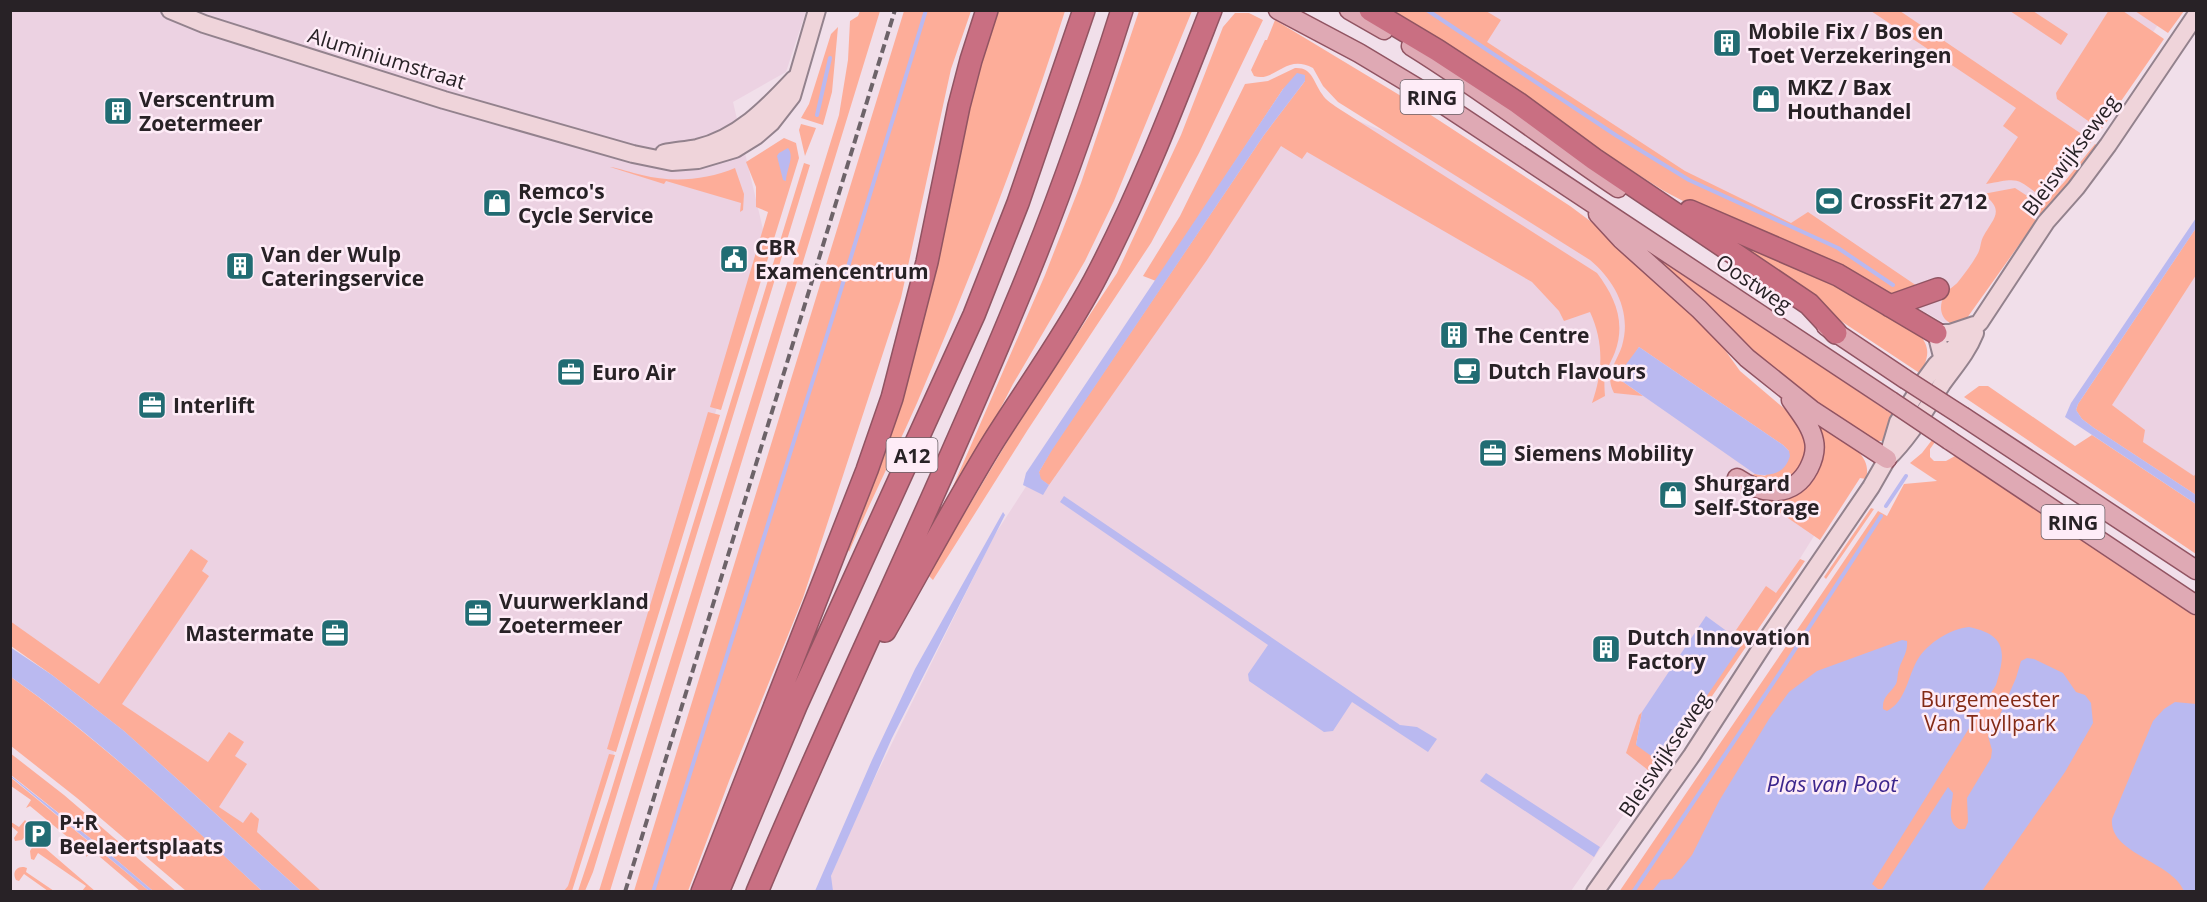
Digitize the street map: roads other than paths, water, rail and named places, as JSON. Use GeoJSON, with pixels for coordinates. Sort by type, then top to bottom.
{"type":"FeatureCollection","features":[{"type":"Feature","properties":{"kind":"highway","name":"A12"},"geometry":{"type":"LineString","coordinates":[[702,891],[857,495],[892,398],[927,262],[962,94],[987,10]]}},
{"type":"Feature","properties":{"kind":"highway","name":"A12"},"geometry":{"type":"LineString","coordinates":[[718,891],[796,706],[974,315],[1022,193],[1084,10]]}},
{"type":"Feature","properties":{"kind":"highway","name":"A12"},"geometry":{"type":"LineString","coordinates":[[757,891],[820,743],[939,483],[1015,307],[1071,162],[1122,10]]}},
{"type":"Feature","properties":{"kind":"highway","name":"A12"},"geometry":{"type":"LineString","coordinates":[[820,743],[971,479],[1094,281],[1147,170],[1211,10]]}},
{"type":"Feature","properties":{"kind":"highway"},"geometry":{"type":"LineString","coordinates":[[1370,10],[1478,76],[1594,159],[1809,304],[1836,333]]}},
{"type":"Feature","properties":{"kind":"highway"},"geometry":{"type":"LineString","coordinates":[[1658,201],[1690,211],[1838,275],[1936,333]]}},
{"type":"Feature","properties":{"kind":"highway"},"geometry":{"type":"LineString","coordinates":[[1890,306],[1938,290]]}},
{"type":"Feature","properties":{"kind":"main road","name":"Oostweg"},"geometry":{"type":"LineString","coordinates":[[1278,10],[1396,75],[1576,191],[2196,605]]}},
{"type":"Feature","properties":{"kind":"main road","name":"Oostweg"},"geometry":{"type":"LineString","coordinates":[[1349,10],[1462,78],[1564,152],[2196,570]]}},
{"type":"Feature","properties":{"kind":"main road"},"geometry":{"type":"LineString","coordinates":[[1576,191],[1621,239],[1692,302],[1747,358],[1783,388],[1887,459]]}},
{"type":"Feature","properties":{"kind":"main road"},"geometry":{"type":"LineString","coordinates":[[1737,478],[1754,488],[1779,490],[1797,485],[1810,466],[1815,448],[1813,437],[1783,388]]}},
{"type":"Feature","properties":{"kind":"street","name":"Aluminiumstraat"},"geometry":{"type":"LineString","coordinates":[[170,10],[204,24],[432,96],[557,133],[648,156],[697,148],[734,134],[756,118],[797,76],[817,10]]}},
{"type":"Feature","properties":{"kind":"street","name":"Bleiswijkseweg"},"geometry":{"type":"LineString","coordinates":[[1595,891],[1692,755],[1765,642],[1871,487],[1887,459],[1911,432],[1944,381],[1966,353],[1980,322],[2046,222],[2076,188],[2108,145],[2196,15]]}},
{"type":"Feature","properties":{"kind":"street","name":"Bleiswijkseweg"},"geometry":{"type":"LineString","coordinates":[[1887,459],[1900,417],[1930,372],[1980,322]]}},
{"type":"Feature","properties":{"kind":"street"},"geometry":{"type":"LineString","coordinates":[[1944,381],[1945,367],[1936,333],[1950,333],[1980,322]]}},
{"type":"Feature","properties":{"kind":"water"},"geometry":{"type":"Polygon","coordinates":[[[1297,73],[1305,75],[1305,81],[1264,135],[1052,450],[1039,472],[1041,479],[1049,485],[1043,495],[1023,485],[1026,473],[1283,89],[1297,73]]]}},
{"type":"Feature","properties":{"kind":"water"},"geometry":{"type":"Polygon","coordinates":[[[788,148],[791,155],[786,181],[783,180],[777,156],[788,148]]]}},
{"type":"Feature","properties":{"kind":"water"},"geometry":{"type":"Polygon","coordinates":[[[2196,218],[2196,228],[2076,410],[2082,419],[2094,428],[2196,495],[2196,504],[2065,417],[2071,403],[2196,218]]]}},
{"type":"Feature","properties":{"kind":"water"},"geometry":{"type":"Polygon","coordinates":[[[1639,347],[1783,445],[1789,451],[1790,456],[1785,466],[1772,474],[1755,474],[1619,379],[1618,375],[1639,347]]]}},
{"type":"Feature","properties":{"kind":"water"},"geometry":{"type":"Polygon","coordinates":[[[1064,496],[1400,725],[1417,727],[1437,739],[1428,752],[1352,702],[1333,731],[1324,732],[1249,681],[1248,674],[1268,645],[1060,502],[1064,496]]]}},
{"type":"Feature","properties":{"kind":"water"},"geometry":{"type":"Polygon","coordinates":[[[1003,512],[1005,515],[892,738],[831,876],[833,891],[815,891],[872,760],[915,669],[1003,512]]]}},
{"type":"Feature","properties":{"kind":"water"},"geometry":{"type":"Polygon","coordinates":[[[1706,616],[1743,643],[1661,763],[1636,745],[1642,712],[1706,616]]]}},
{"type":"Feature","properties":{"kind":"water","name":"Plas van Poot"},"geometry":{"type":"Polygon","coordinates":[[[1969,627],[1981,630],[1997,640],[2002,654],[1996,685],[1872,884],[1878,889],[1882,889],[1948,787],[1953,793],[1952,822],[1959,829],[1965,829],[1968,822],[1967,798],[1991,758],[1992,750],[1988,736],[1999,717],[2021,661],[2027,658],[2034,659],[2063,673],[2076,692],[2085,695],[2091,703],[2093,723],[2065,772],[1982,891],[1652,891],[1661,880],[1672,879],[1692,855],[1719,801],[1769,719],[1789,692],[1817,671],[1902,640],[1907,641],[1907,649],[1898,671],[1897,682],[1884,701],[1883,709],[1887,711],[1903,695],[1922,653],[1947,634],[1969,627]]]}},
{"type":"Feature","properties":{"kind":"water"},"geometry":{"type":"Polygon","coordinates":[[[10,647],[52,675],[124,731],[301,891],[262,891],[109,753],[11,677],[10,647]]]}},
{"type":"Feature","properties":{"kind":"water"},"geometry":{"type":"Polygon","coordinates":[[[2175,702],[2196,704],[2196,891],[2184,891],[2167,872],[2120,841],[2114,831],[2112,819],[2153,721],[2164,709],[2175,702]]]}},
{"type":"Feature","properties":{"kind":"water"},"geometry":{"type":"Polygon","coordinates":[[[1486,773],[1600,847],[1594,857],[1480,781],[1486,773]]]}},
{"type":"Feature","properties":{"kind":"water"},"geometry":{"type":"Polygon","coordinates":[[[10,775],[100,846],[153,891],[149,891],[10,775]]]}},
{"type":"Feature","properties":{"kind":"waterway"},"geometry":{"type":"LineString","coordinates":[[653,892],[926,10]]}},
{"type":"Feature","properties":{"kind":"waterway"},"geometry":{"type":"LineString","coordinates":[[1427,10],[1617,136],[1689,180],[1838,248],[1893,285]]}},
{"type":"Feature","properties":{"kind":"waterway"},"geometry":{"type":"LineString","coordinates":[[817,115],[830,58]]}},
{"type":"Feature","properties":{"kind":"waterway"},"geometry":{"type":"LineString","coordinates":[[1886,506],[1906,476]]}},
{"type":"Feature","properties":{"kind":"waterway"},"geometry":{"type":"LineString","coordinates":[[1633,892],[1781,671],[1881,516]]}},
{"type":"Feature","properties":{"kind":"railway"},"geometry":{"type":"LineString","coordinates":[[625,892],[895,10]]}},
{"type":"Feature","properties":{"kind":"place","name":"Mobile Fix / Bos en Toet Verzekeringen"},"geometry":{"type":"Point","coordinates":[1727,43]}},
{"type":"Feature","properties":{"kind":"place","name":"MKZ / Bax Houthandel"},"geometry":{"type":"Point","coordinates":[1766,99]}},
{"type":"Feature","properties":{"kind":"place","name":"Verscentrum Zoetermeer"},"geometry":{"type":"Point","coordinates":[118,111]}},
{"type":"Feature","properties":{"kind":"place","name":"CrossFit 2712"},"geometry":{"type":"Point","coordinates":[1829,201]}},
{"type":"Feature","properties":{"kind":"place","name":"Remco's Cycle Service"},"geometry":{"type":"Point","coordinates":[497,203]}},
{"type":"Feature","properties":{"kind":"place","name":"CBR Examencentrum"},"geometry":{"type":"Point","coordinates":[734,259]}},
{"type":"Feature","properties":{"kind":"place","name":"Van der Wulp Cateringservice"},"geometry":{"type":"Point","coordinates":[240,266]}},
{"type":"Feature","properties":{"kind":"place","name":"The Centre"},"geometry":{"type":"Point","coordinates":[1454,335]}},
{"type":"Feature","properties":{"kind":"place","name":"Dutch Flavours"},"geometry":{"type":"Point","coordinates":[1467,371]}},
{"type":"Feature","properties":{"kind":"place","name":"Euro Air"},"geometry":{"type":"Point","coordinates":[571,372]}},
{"type":"Feature","properties":{"kind":"place","name":"Interlift"},"geometry":{"type":"Point","coordinates":[152,405]}},
{"type":"Feature","properties":{"kind":"place","name":"Siemens Mobility"},"geometry":{"type":"Point","coordinates":[1493,453]}},
{"type":"Feature","properties":{"kind":"place","name":"Shurgard Self-Storage"},"geometry":{"type":"Point","coordinates":[1673,495]}},
{"type":"Feature","properties":{"kind":"place","name":"Vuurwerkland Zoetermeer"},"geometry":{"type":"Point","coordinates":[478,613]}},
{"type":"Feature","properties":{"kind":"place","name":"Mastermate"},"geometry":{"type":"Point","coordinates":[335,633]}},
{"type":"Feature","properties":{"kind":"place","name":"Dutch Innovation Factory"},"geometry":{"type":"Point","coordinates":[1606,649]}},
{"type":"Feature","properties":{"kind":"place","name":"P+R Beelaertsplaats"},"geometry":{"type":"Point","coordinates":[38,834]}},
{"type":"Feature","properties":{"kind":"park label","name":"Burgemeester Van Tuyllpark"},"geometry":{"type":"Point","coordinates":[1990,711]}}]}
